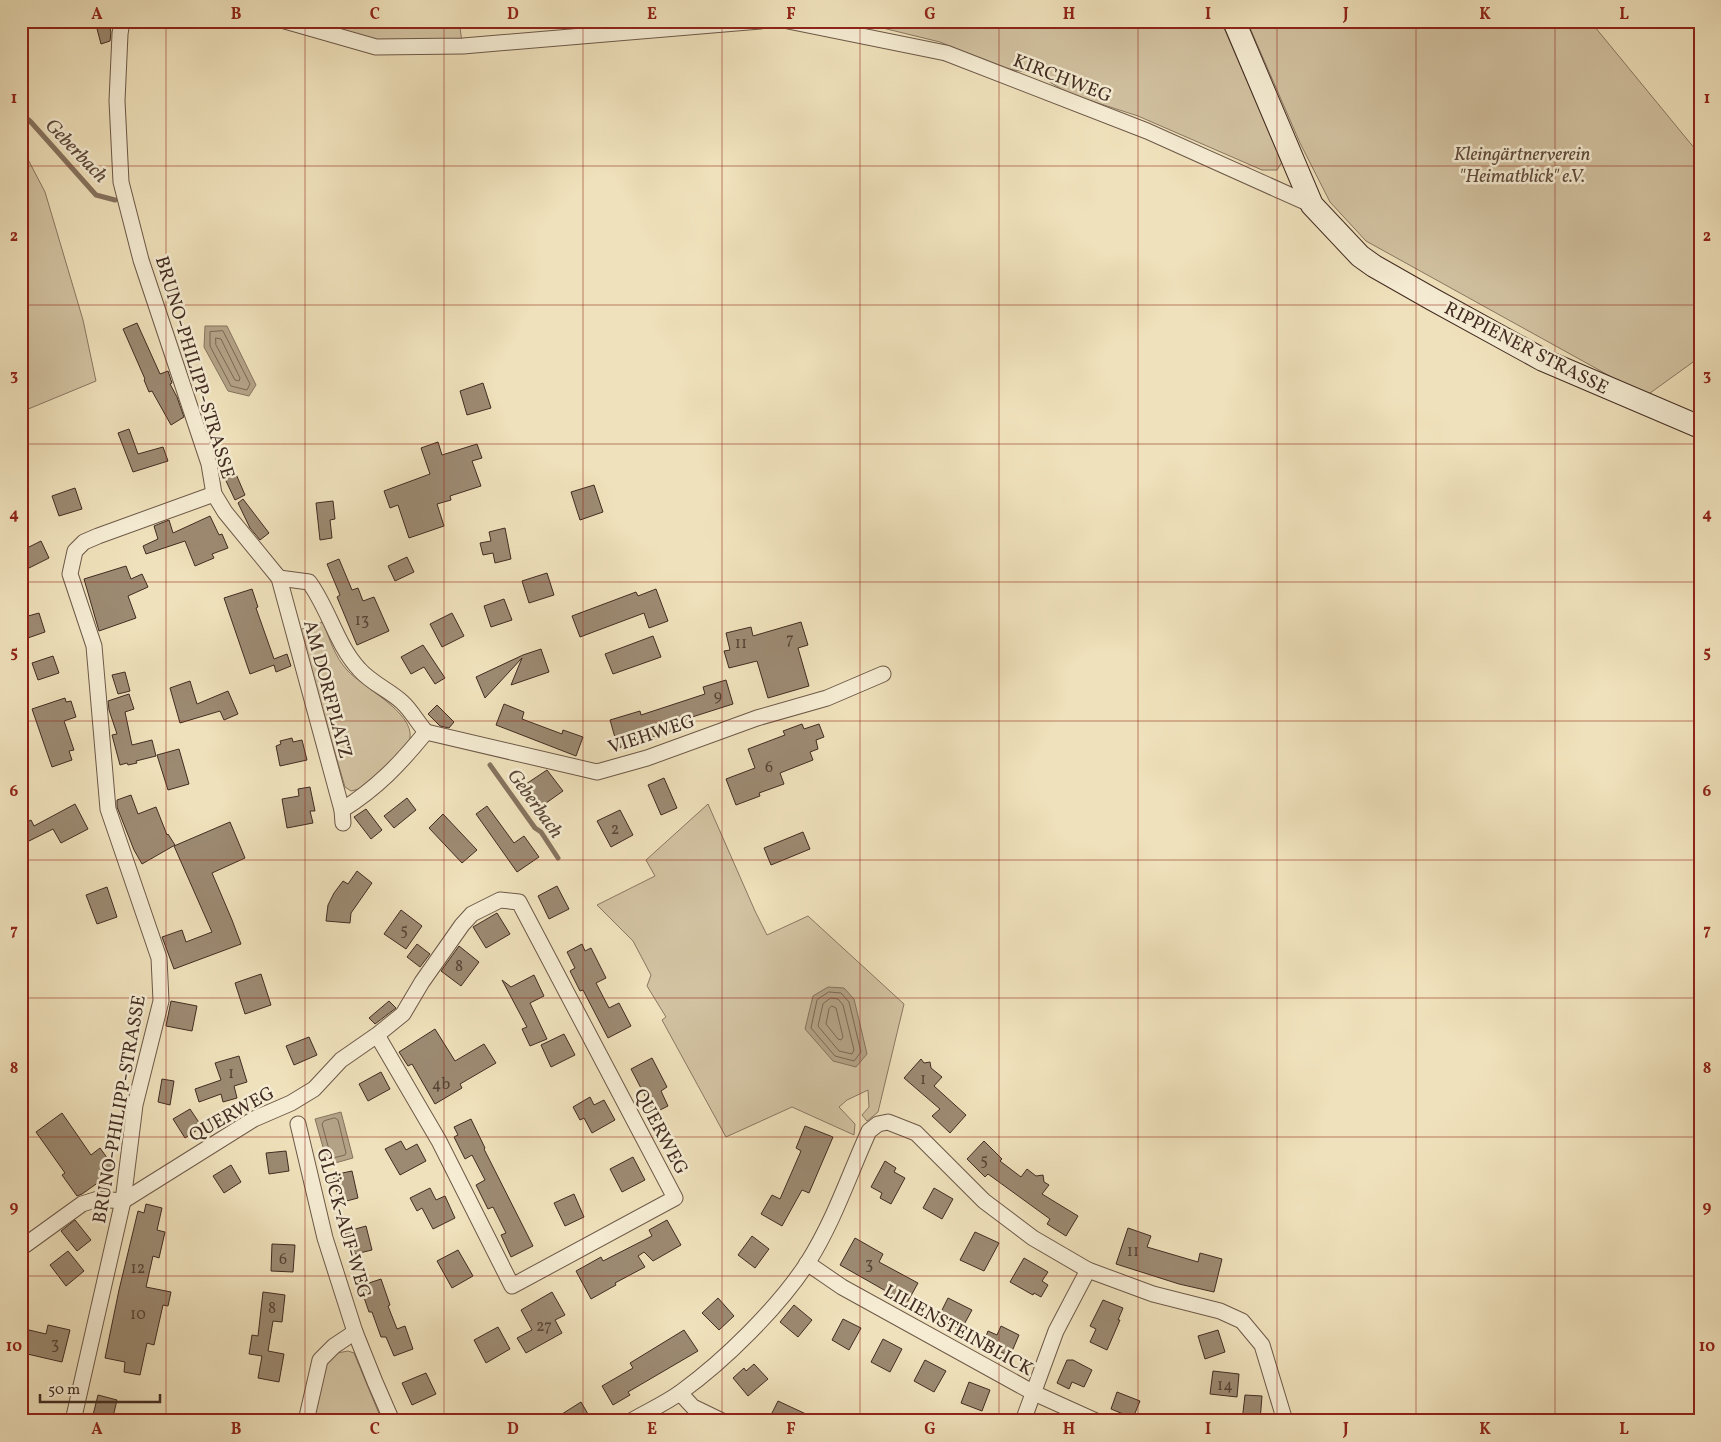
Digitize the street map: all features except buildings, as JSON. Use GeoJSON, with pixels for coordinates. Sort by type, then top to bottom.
{"type":"FeatureCollection","features":[{"type":"Feature","properties":{"kind":"street","name":"BRUNO-PHILIPP-STRASSE"},"geometry":{"type":"LineString","coordinates":[[73,1421],[123,1201],[135,1105],[161,1001],[159,958],[108,809],[94,646],[70,574],[75,551],[84,542],[214,494],[209,464],[141,260],[122,182],[117,100],[122,21]]}},
{"type":"Feature","properties":{"kind":"street"},"geometry":{"type":"LineString","coordinates":[[285,21],[376,47],[463,46],[760,21]]}},
{"type":"Feature","properties":{"kind":"street","name":"KIRCHWEG"},"geometry":{"type":"LineString","coordinates":[[788,21],[946,53],[1147,131],[1312,205]]}},
{"type":"Feature","properties":{"kind":"street"},"geometry":{"type":"LineString","coordinates":[[1234,21],[1312,205]]}},
{"type":"Feature","properties":{"kind":"street","name":"RIPPIENER STRASSE"},"geometry":{"type":"LineString","coordinates":[[1312,205],[1360,256],[1415,290],[1543,360],[1700,427]]}},
{"type":"Feature","properties":{"kind":"street","name":"AM DORFPLATZ"},"geometry":{"type":"LineString","coordinates":[[214,494],[225,512],[279,578],[343,817],[361,798],[400,764],[426,732],[403,702],[379,687],[359,670],[342,646],[319,596],[309,582],[279,578]]}},
{"type":"Feature","properties":{"kind":"street","name":"VIEHWEG"},"geometry":{"type":"LineString","coordinates":[[426,732],[596,772],[647,758],[757,718],[827,698],[884,674]]}},
{"type":"Feature","properties":{"kind":"street","name":"QUERWEG"},"geometry":{"type":"LineString","coordinates":[[123,1201],[254,1119],[291,1103],[314,1089],[341,1060],[403,1014],[422,982],[462,925],[472,914],[500,900],[519,902],[675,1198],[512,1286],[439,1142],[377,1035]]}},
{"type":"Feature","properties":{"kind":"street"},"geometry":{"type":"LineString","coordinates":[[632,1421],[680,1393],[720,1361],[768,1312],[807,1263],[838,1204],[869,1131],[878,1124],[888,1122],[916,1133],[984,1201],[1033,1238],[1088,1270],[1154,1294],[1220,1311],[1242,1320],[1262,1345],[1285,1421]]}},
{"type":"Feature","properties":{"kind":"street","name":"GLÜCK-AUF-WEG"},"geometry":{"type":"LineString","coordinates":[[298,1124],[325,1238],[374,1382],[392,1421]]}},
{"type":"Feature","properties":{"kind":"street"},"geometry":{"type":"LineString","coordinates":[[21,1248],[82,1204],[98,1199],[123,1201]]}},
{"type":"Feature","properties":{"kind":"street","name":"LILIENSTEINBLICK"},"geometry":{"type":"LineString","coordinates":[[807,1263],[842,1287],[1034,1393],[1096,1421]]}},
{"type":"Feature","properties":{"kind":"street"},"geometry":{"type":"LineString","coordinates":[[1023,1421],[1056,1331],[1088,1270]]}},
{"type":"Feature","properties":{"kind":"street"},"geometry":{"type":"LineString","coordinates":[[306,1421],[320,1360],[334,1346],[356,1332]]}},
{"type":"Feature","properties":{"kind":"street"},"geometry":{"type":"LineString","coordinates":[[680,1393],[693,1407],[722,1421]]}},
{"type":"Feature","properties":{"kind":"green space"},"geometry":{"type":"Polygon","coordinates":[[[306,21],[459,21],[462,42],[375,43],[306,21]]]}},
{"type":"Feature","properties":{"kind":"green space"},"geometry":{"type":"Polygon","coordinates":[[[854,21],[1221,21],[1282,162],[1277,170],[1262,170],[1138,116],[1070,94],[1036,74],[1003,68],[940,42],[854,21]]]}},
{"type":"Feature","properties":{"kind":"green space","name":"Kleingärtnerverein \"Heimatblick\" e.V."},"geometry":{"type":"Polygon","coordinates":[[[1247,21],[1590,21],[1700,155],[1700,357],[1646,396],[1366,241],[1330,202],[1300,143],[1247,21]]]}},
{"type":"Feature","properties":{"kind":"green space"},"geometry":{"type":"Polygon","coordinates":[[[21,146],[45,192],[83,320],[96,381],[21,412],[21,146]]]}},
{"type":"Feature","properties":{"kind":"green space"},"geometry":{"type":"Polygon","coordinates":[[[323,622],[339,659],[347,670],[396,710],[409,728],[409,742],[401,753],[371,781],[361,788],[351,791],[345,787],[299,630],[323,622]]]}},
{"type":"Feature","properties":{"kind":"green space"},"geometry":{"type":"Polygon","coordinates":[[[708,804],[767,935],[808,916],[904,1004],[878,1112],[867,1121],[862,1115],[869,1107],[868,1090],[847,1100],[839,1107],[855,1124],[854,1135],[792,1107],[726,1137],[662,1020],[666,1017],[647,986],[651,975],[633,941],[597,905],[655,876],[646,860],[708,804]]]}},
{"type":"Feature","properties":{"kind":"green space"},"geometry":{"type":"Polygon","coordinates":[[[348,1351],[354,1353],[382,1421],[314,1421],[323,1370],[332,1354],[348,1351]]]}},
{"type":"Feature","properties":{"kind":"water"},"geometry":{"type":"Polygon","coordinates":[[[205,326],[227,326],[256,385],[249,396],[228,391],[204,347],[205,326]]]}},
{"type":"Feature","properties":{"kind":"water"},"geometry":{"type":"Polygon","coordinates":[[[828,987],[844,988],[854,999],[867,1054],[856,1067],[833,1061],[805,1029],[813,996],[828,987]]]}},
{"type":"Feature","properties":{"kind":"water"},"geometry":{"type":"Polygon","coordinates":[[[341,1112],[353,1158],[328,1165],[315,1119],[341,1112]]]}},
{"type":"Feature","properties":{"kind":"waterway","name":"Geberbach"},"geometry":{"type":"LineString","coordinates":[[21,114],[30,121],[96,195],[115,200]]}},
{"type":"Feature","properties":{"kind":"waterway","name":"Geberbach"},"geometry":{"type":"LineString","coordinates":[[490,765],[535,828],[541,832],[558,858]]}}]}
